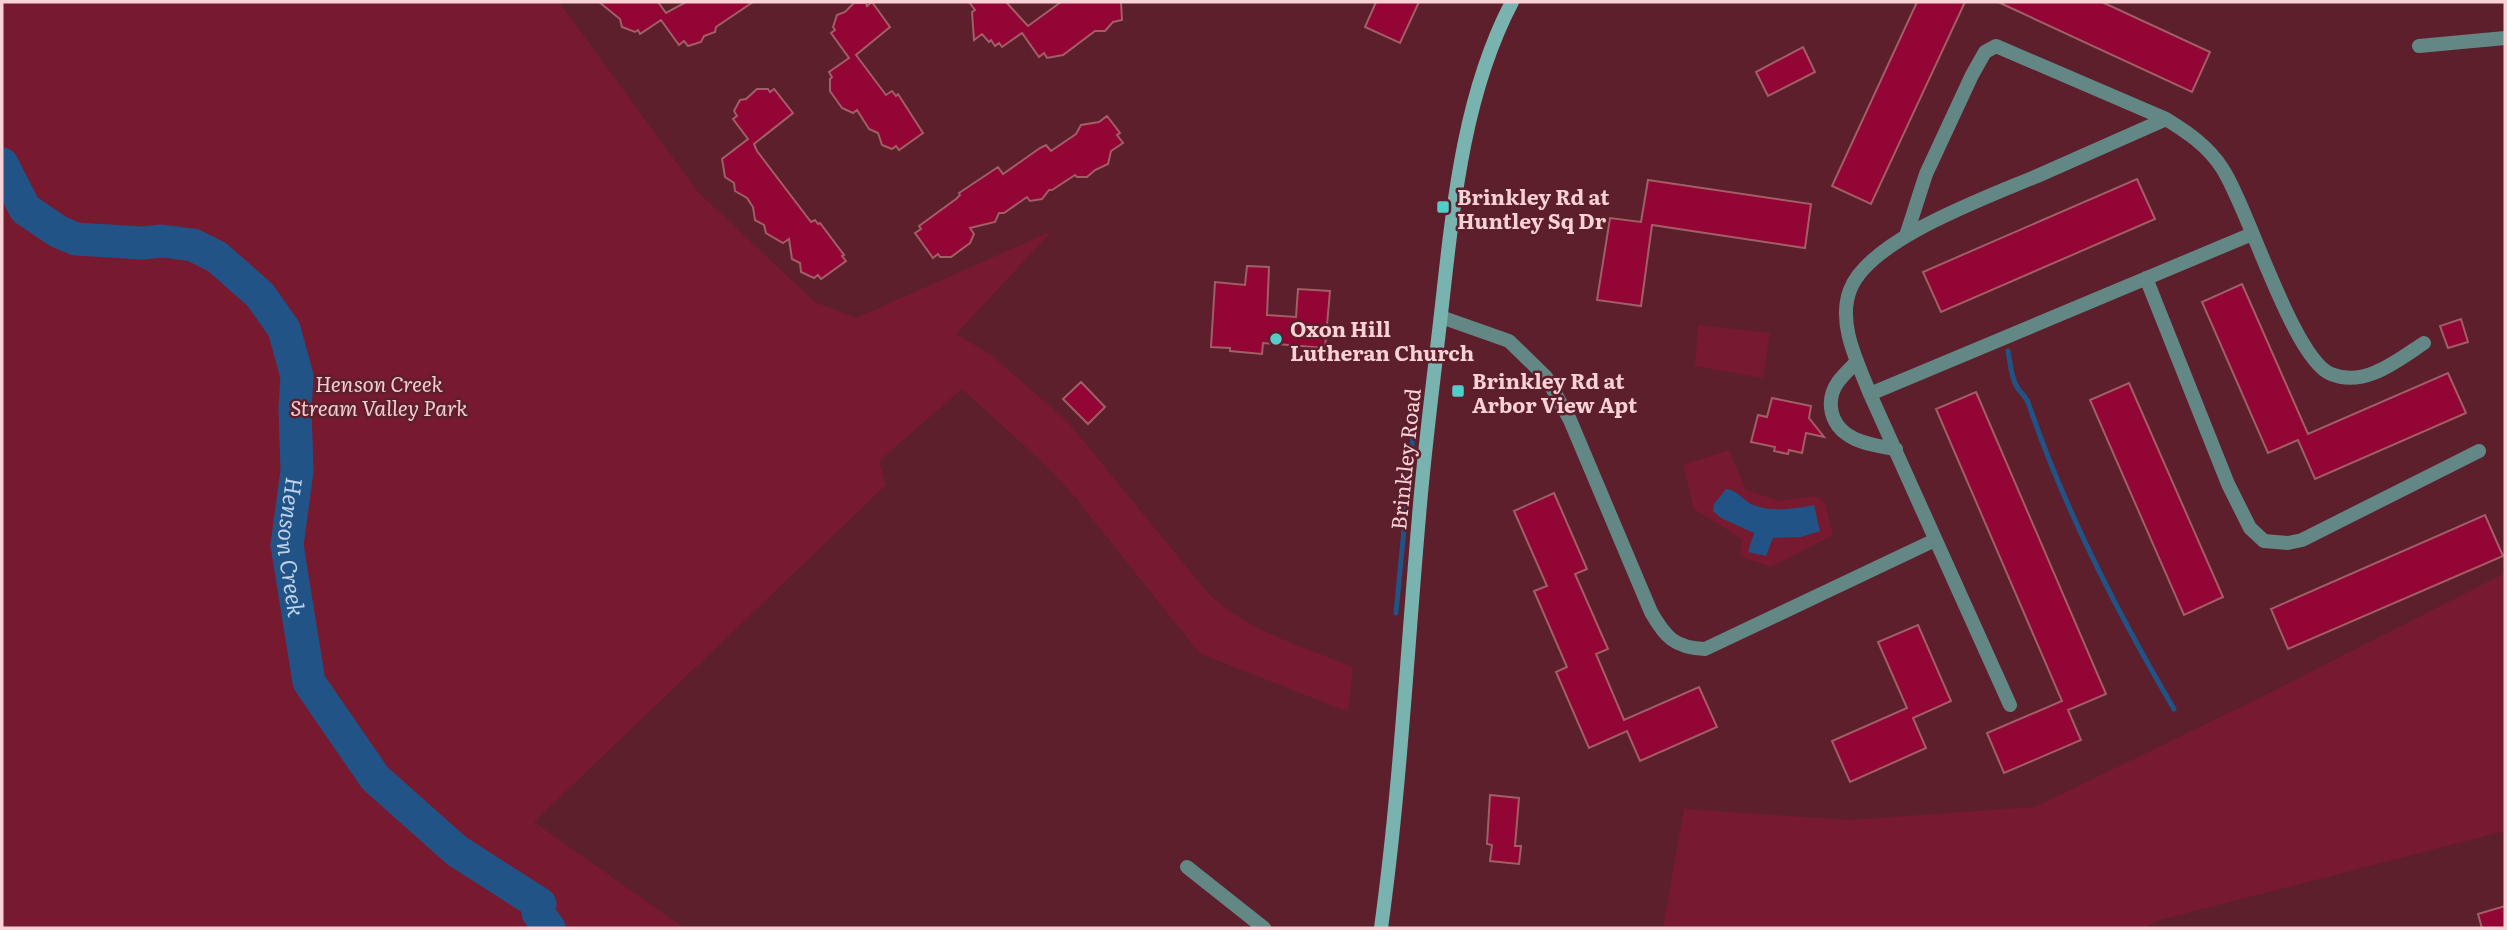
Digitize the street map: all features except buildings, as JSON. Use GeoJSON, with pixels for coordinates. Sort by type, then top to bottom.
{"type":"FeatureCollection","features":[{"type":"Feature","properties":{"kind":"main road","name":"Brinkley Road"},"geometry":{"type":"LineString","coordinates":[[1381,928],[1404,729],[1419,513],[1451,227],[1475,100],[1498,29],[1512,2]]}},
{"type":"Feature","properties":{"kind":"street"},"geometry":{"type":"LineString","coordinates":[[2419,46],[2505,38]]}},
{"type":"Feature","properties":{"kind":"street"},"geometry":{"type":"LineString","coordinates":[[1906,236],[1926,174],[1972,75],[1985,51],[1996,46],[2166,118],[2192,135],[2210,152],[2222,168],[2297,332],[2314,359],[2331,374],[2362,376],[2380,372],[2424,343]]}},
{"type":"Feature","properties":{"kind":"street"},"geometry":{"type":"LineString","coordinates":[[2010,705],[1857,361],[1847,327],[1846,312],[1850,289],[1864,268],[1906,236],[1984,198],[2166,118]]}},
{"type":"Feature","properties":{"kind":"street"},"geometry":{"type":"LineString","coordinates":[[1870,394],[2252,234]]}},
{"type":"Feature","properties":{"kind":"street"},"geometry":{"type":"LineString","coordinates":[[2146,278],[2228,484],[2250,528],[2264,541],[2288,543],[2302,540],[2479,451]]}},
{"type":"Feature","properties":{"kind":"street"},"geometry":{"type":"LineString","coordinates":[[1441,317],[1509,341],[1546,377],[1570,420],[1651,612],[1662,631],[1675,643],[1688,648],[1705,649],[1935,540]]}},
{"type":"Feature","properties":{"kind":"street"},"geometry":{"type":"LineString","coordinates":[[1857,361],[1833,391],[1831,412],[1836,424],[1855,440],[1896,449]]}},
{"type":"Feature","properties":{"kind":"street"},"geometry":{"type":"LineString","coordinates":[[1186,867],[1246,922],[1264,928]]}},
{"type":"Feature","properties":{"kind":"green space","name":"Henson Creek Stream Valley Park"},"geometry":{"type":"Polygon","coordinates":[[[2,2],[559,2],[698,192],[815,302],[856,318],[1052,231],[956,334],[991,355],[1068,422],[1207,592],[1222,606],[1276,636],[1353,667],[1348,712],[1199,653],[1075,497],[1041,461],[962,389],[879,461],[886,485],[534,822],[684,928],[2,928],[2,2]]]}},
{"type":"Feature","properties":{"kind":"green space"},"geometry":{"type":"Polygon","coordinates":[[[1698,325],[1770,333],[1763,378],[1695,366],[1698,325]]]}},
{"type":"Feature","properties":{"kind":"green space"},"geometry":{"type":"Polygon","coordinates":[[[1729,450],[1746,490],[1779,501],[1816,496],[1825,503],[1833,535],[1771,567],[1740,556],[1742,539],[1694,509],[1683,465],[1729,450]]]}},
{"type":"Feature","properties":{"kind":"green space"},"geometry":{"type":"Polygon","coordinates":[[[2505,573],[2505,831],[2156,921],[2145,928],[1663,928],[1684,809],[1850,820],[2035,807],[2255,700],[2505,573]]]}},
{"type":"Feature","properties":{"kind":"water"},"geometry":{"type":"Polygon","coordinates":[[[1726,489],[1751,504],[1766,509],[1814,505],[1820,531],[1801,537],[1773,538],[1766,556],[1748,552],[1754,533],[1721,518],[1713,511],[1714,504],[1726,489]]]}},
{"type":"Feature","properties":{"kind":"waterway","name":"Henson Creek"},"geometry":{"type":"LineString","coordinates":[[2,164],[25,209],[59,232],[76,239],[142,243],[162,241],[193,245],[217,257],[260,295],[284,329],[297,376],[297,471],[287,545],[309,682],[375,778],[457,851],[540,904],[538,913],[549,928]]}},
{"type":"Feature","properties":{"kind":"waterway"},"geometry":{"type":"LineString","coordinates":[[2008,351],[2015,383],[2028,402],[2076,522],[2132,635],[2174,709]]}},
{"type":"Feature","properties":{"kind":"waterway"},"geometry":{"type":"LineString","coordinates":[[1396,613],[1415,414]]}},
{"type":"Feature","properties":{"kind":"place","name":"Brinkley Rd at Huntley Sq Dr"},"geometry":{"type":"Point","coordinates":[1443,207]}},
{"type":"Feature","properties":{"kind":"place","name":"Oxon Hill Lutheran Church"},"geometry":{"type":"Point","coordinates":[1276,339]}},
{"type":"Feature","properties":{"kind":"place","name":"Brinkley Rd at Arbor View Apt"},"geometry":{"type":"Point","coordinates":[1458,391]}}]}
